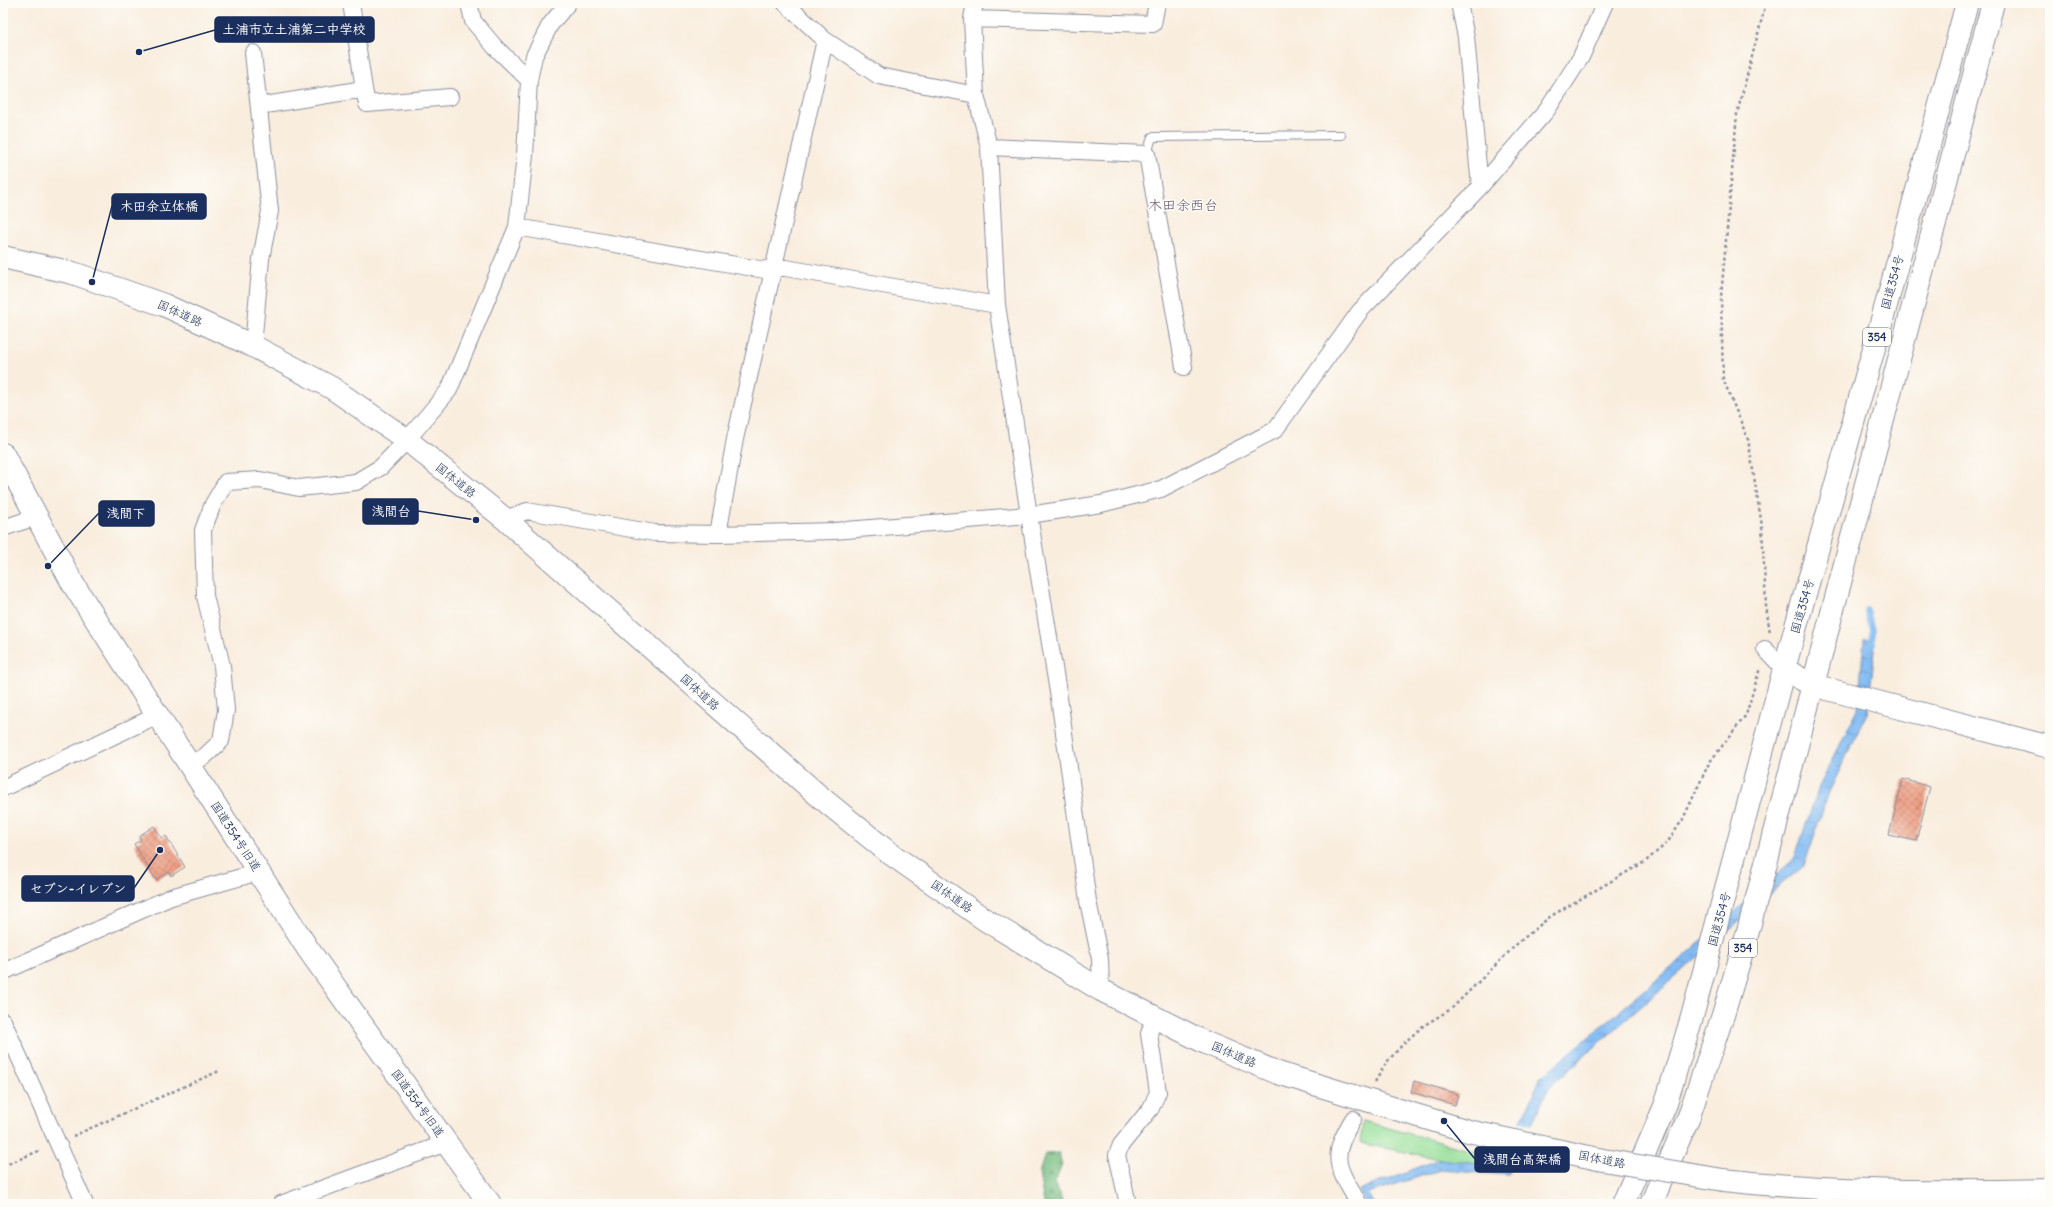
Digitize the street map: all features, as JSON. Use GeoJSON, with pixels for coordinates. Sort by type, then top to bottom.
{"type":"FeatureCollection","features":[{"type":"Feature","properties":{"kind":"main road","name":"国道354号"},"geometry":{"type":"LineString","coordinates":[[1623,1204],[1665,1106],[1692,1017],[1784,669],[1890,291],[1967,3]]}},
{"type":"Feature","properties":{"kind":"main road","name":"354"},"geometry":{"type":"LineString","coordinates":[[1651,1204],[1689,1116],[1723,1015],[1747,935],[1812,684],[1994,3]]}},
{"type":"Feature","properties":{"kind":"main road","name":"国体道路"},"geometry":{"type":"LineString","coordinates":[[3,257],[73,273],[164,305],[253,346],[332,388],[407,440],[505,519],[813,791],[888,852],[984,919],[1101,990],[1206,1043],[1278,1073],[1468,1131],[1603,1160],[1723,1180],[1796,1187],[1995,1198],[2050,1190]]}},
{"type":"Feature","properties":{"kind":"main road","name":"国道354号旧道"},"geometry":{"type":"LineString","coordinates":[[3,454],[73,584],[308,949],[490,1204]]}},
{"type":"Feature","properties":{"kind":"main road"},"geometry":{"type":"LineString","coordinates":[[1784,669],[1812,684],[2050,747]]}},
{"type":"Feature","properties":{"kind":"street"},"geometry":{"type":"LineString","coordinates":[[351,3],[367,104],[450,97]]}},
{"type":"Feature","properties":{"kind":"street"},"geometry":{"type":"LineString","coordinates":[[469,3],[473,21],[495,48],[529,80]]}},
{"type":"Feature","properties":{"kind":"street"},"geometry":{"type":"LineString","coordinates":[[189,763],[204,757],[221,741],[226,710],[222,666],[205,596],[203,530],[213,504],[226,482],[260,480],[299,488],[356,482],[381,467],[407,440],[449,390],[516,227],[524,155],[529,80],[534,56],[550,26],[568,3]]}},
{"type":"Feature","properties":{"kind":"street"},"geometry":{"type":"LineString","coordinates":[[785,3],[825,40],[879,76],[976,94]]}},
{"type":"Feature","properties":{"kind":"street"},"geometry":{"type":"LineString","coordinates":[[1101,990],[1100,959],[1088,901],[1059,698],[1028,515],[997,304],[989,147],[976,94],[974,11],[1153,24],[1157,3]]}},
{"type":"Feature","properties":{"kind":"street"},"geometry":{"type":"LineString","coordinates":[[1459,3],[1466,36],[1480,187]]}},
{"type":"Feature","properties":{"kind":"street"},"geometry":{"type":"LineString","coordinates":[[505,519],[527,511],[655,533],[718,534],[834,531],[1028,515],[1101,504],[1161,489],[1276,430],[1360,311],[1480,187],[1547,110],[1581,57],[1605,3]]}},
{"type":"Feature","properties":{"kind":"street"},"geometry":{"type":"LineString","coordinates":[[718,534],[735,439],[825,40]]}},
{"type":"Feature","properties":{"kind":"street"},"geometry":{"type":"LineString","coordinates":[[253,53],[270,212],[261,259],[253,346]]}},
{"type":"Feature","properties":{"kind":"street"},"geometry":{"type":"LineString","coordinates":[[259,106],[364,89]]}},
{"type":"Feature","properties":{"kind":"street"},"geometry":{"type":"LineString","coordinates":[[989,147],[1147,154],[1184,367]]}},
{"type":"Feature","properties":{"kind":"street"},"geometry":{"type":"LineString","coordinates":[[516,227],[765,270],[774,266],[997,304]]}},
{"type":"Feature","properties":{"kind":"street"},"geometry":{"type":"LineString","coordinates":[[3,528],[36,517]]}},
{"type":"Feature","properties":{"kind":"street"},"geometry":{"type":"LineString","coordinates":[[1765,649],[1784,669]]}},
{"type":"Feature","properties":{"kind":"street"},"geometry":{"type":"LineString","coordinates":[[3,788],[158,715]]}},
{"type":"Feature","properties":{"kind":"street"},"geometry":{"type":"LineString","coordinates":[[3,972],[171,897],[259,872]]}},
{"type":"Feature","properties":{"kind":"street"},"geometry":{"type":"LineString","coordinates":[[1128,1204],[1117,1156],[1121,1145],[1151,1108],[1158,1092],[1149,1034],[1154,1018]]}},
{"type":"Feature","properties":{"kind":"street"},"geometry":{"type":"LineString","coordinates":[[3,1021],[85,1204]]}},
{"type":"Feature","properties":{"kind":"street"},"geometry":{"type":"LineString","coordinates":[[1353,1119],[1342,1138],[1338,1152],[1338,1164],[1343,1176],[1360,1204]]}},
{"type":"Feature","properties":{"kind":"street"},"geometry":{"type":"LineString","coordinates":[[281,1204],[446,1143]]}},
{"type":"Feature","properties":{"kind":"lane"},"geometry":{"type":"LineString","coordinates":[[1147,154],[1152,137],[1341,135]]}},
{"type":"Feature","properties":{"kind":"path"},"geometry":{"type":"LineString","coordinates":[[1371,1088],[1386,1063],[1404,1043],[1423,1026],[1451,1009],[1519,942],[1552,916],[1646,861],[1667,843],[1684,819],[1709,763],[1746,715],[1771,630],[1766,606],[1762,526],[1748,439],[1722,379],[1721,297],[1737,114],[1766,3]]}},
{"type":"Feature","properties":{"kind":"path"},"geometry":{"type":"LineString","coordinates":[[3,1166],[219,1071]]}},
{"type":"Feature","properties":{"kind":"green space"},"geometry":{"type":"Polygon","coordinates":[[[1363,1121],[1502,1159],[1499,1167],[1440,1159],[1360,1143],[1363,1121]]]}},
{"type":"Feature","properties":{"kind":"green space"},"geometry":{"type":"Polygon","coordinates":[[[1059,1153],[1062,1165],[1055,1182],[1063,1204],[1044,1204],[1039,1173],[1045,1154],[1059,1153]]]}},
{"type":"Feature","properties":{"kind":"water"},"geometry":{"type":"Polygon","coordinates":[[[1864,639],[1873,639],[1875,651],[1867,713],[1829,792],[1804,866],[1779,886],[1549,1087],[1508,1175],[1440,1170],[1368,1193],[1375,1204],[1366,1204],[1359,1190],[1440,1159],[1499,1167],[1541,1077],[1677,963],[1794,859],[1819,787],[1858,709],[1864,639]]]}},
{"type":"Feature","properties":{"kind":"pier"},"geometry":{"type":"Polygon","coordinates":[[[1518,1121],[1533,1125],[1517,1158],[1502,1155],[1518,1121]]]}},
{"type":"Feature","properties":{"kind":"building"},"geometry":{"type":"Polygon","coordinates":[[[1903,779],[1930,787],[1916,841],[1889,835],[1903,779]]]}},
{"type":"Feature","properties":{"kind":"building"},"geometry":{"type":"Polygon","coordinates":[[[154,826],[162,839],[166,836],[185,867],[171,876],[169,872],[156,880],[134,844],[141,840],[139,836],[154,826]]]}},
{"type":"Feature","properties":{"kind":"building"},"geometry":{"type":"Polygon","coordinates":[[[1414,1081],[1458,1094],[1455,1105],[1411,1092],[1414,1081]]]}},
{"type":"Feature","properties":{"kind":"waterway"},"geometry":{"type":"LineString","coordinates":[[1867,610],[1872,630],[1873,645]]}},
{"type":"Feature","properties":{"kind":"place","name":"土浦市立土浦第二中学校"},"geometry":{"type":"Point","coordinates":[139,52]}},
{"type":"Feature","properties":{"kind":"place","name":"木田余立体橋"},"geometry":{"type":"Point","coordinates":[92,282]}},
{"type":"Feature","properties":{"kind":"place","name":"浅間台"},"geometry":{"type":"Point","coordinates":[476,520]}},
{"type":"Feature","properties":{"kind":"place","name":"浅間下"},"geometry":{"type":"Point","coordinates":[48,566]}},
{"type":"Feature","properties":{"kind":"place","name":"セブン-イレブン"},"geometry":{"type":"Point","coordinates":[160,850]}},
{"type":"Feature","properties":{"kind":"place","name":"浅間台高架橋"},"geometry":{"type":"Point","coordinates":[1444,1121]}},
{"type":"Feature","properties":{"kind":"district","name":"木田余西台"},"geometry":{"type":"Point","coordinates":[1183,205]}}]}
